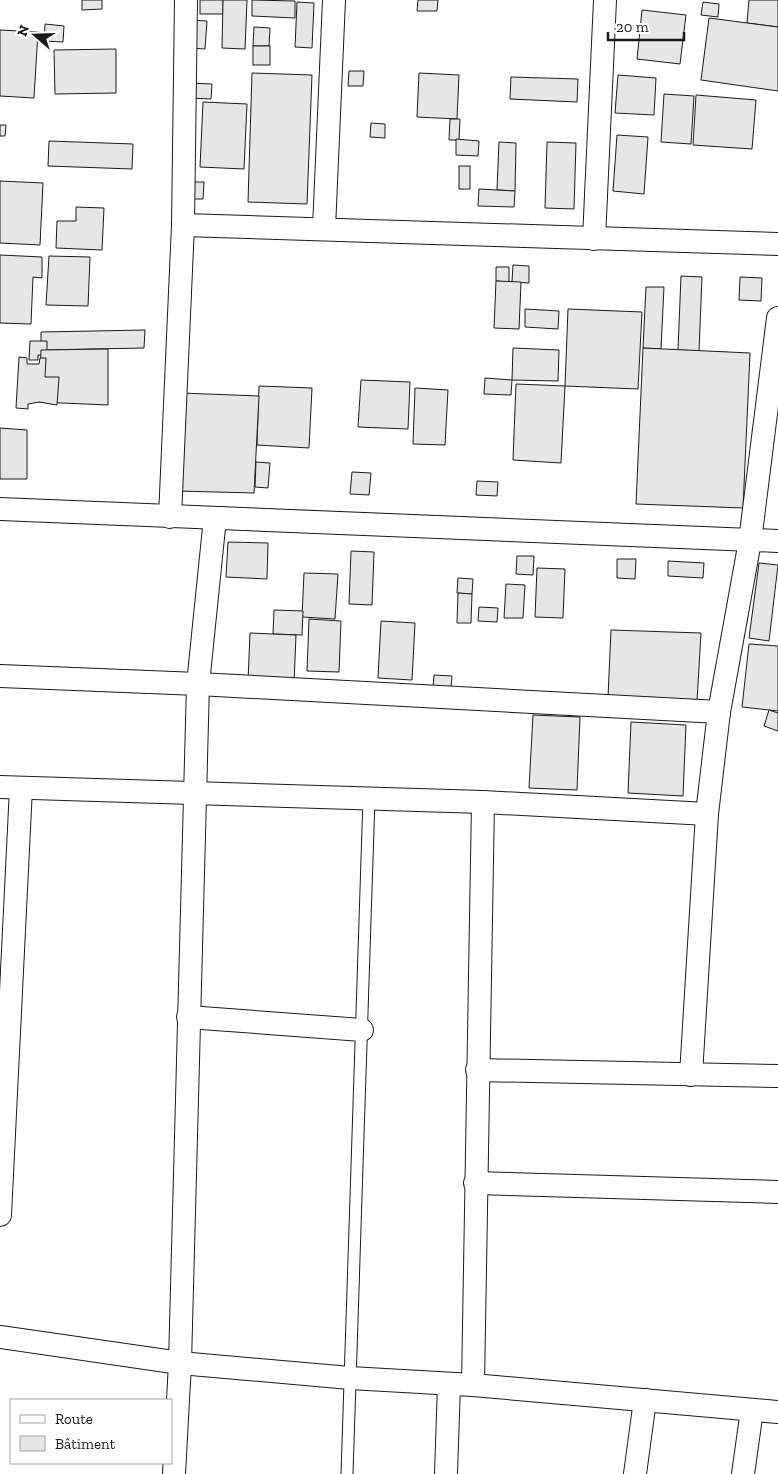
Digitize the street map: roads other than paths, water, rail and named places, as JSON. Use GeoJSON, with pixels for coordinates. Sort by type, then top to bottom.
{"type":"FeatureCollection","features":[{"type":"Feature","properties":{"kind":"street"},"geometry":{"type":"LineString","coordinates":[[170,517],[182,225],[186,0]]}},
{"type":"Feature","properties":{"kind":"street"},"geometry":{"type":"LineString","coordinates":[[324,228],[334,0]]}},
{"type":"Feature","properties":{"kind":"street"},"geometry":{"type":"LineString","coordinates":[[594,239],[605,0]]}},
{"type":"Feature","properties":{"kind":"street"},"geometry":{"type":"LineString","coordinates":[[182,225],[324,228],[778,244]]}},
{"type":"Feature","properties":{"kind":"street"},"geometry":{"type":"LineString","coordinates":[[691,1074],[707,814],[718,712],[750,541],[778,318]]}},
{"type":"Feature","properties":{"kind":"street"},"geometry":{"type":"LineString","coordinates":[[0,509],[778,541]]}},
{"type":"Feature","properties":{"kind":"street"},"geometry":{"type":"LineString","coordinates":[[174,1474],[180,1363],[198,684],[215,518]]}},
{"type":"Feature","properties":{"kind":"street"},"geometry":{"type":"LineString","coordinates":[[0,676],[198,684],[718,712]]}},
{"type":"Feature","properties":{"kind":"street"},"geometry":{"type":"LineString","coordinates":[[0,1215],[11,787],[483,802],[707,814]]}},
{"type":"Feature","properties":{"kind":"street"},"geometry":{"type":"LineString","coordinates":[[473,1385],[483,802]]}},
{"type":"Feature","properties":{"kind":"street"},"geometry":{"type":"LineString","coordinates":[[188,1017],[362,1030]]}},
{"type":"Feature","properties":{"kind":"street"},"geometry":{"type":"LineString","coordinates":[[478,1070],[778,1076]]}},
{"type":"Feature","properties":{"kind":"street"},"geometry":{"type":"LineString","coordinates":[[475,1182],[778,1192]]}},
{"type":"Feature","properties":{"kind":"street"},"geometry":{"type":"LineString","coordinates":[[0,1337],[180,1363],[350,1378],[473,1385],[778,1412]]}},
{"type":"Feature","properties":{"kind":"street"},"geometry":{"type":"LineString","coordinates":[[446,1474],[450,1384]]}},
{"type":"Feature","properties":{"kind":"street"},"geometry":{"type":"LineString","coordinates":[[635,1474],[645,1400]]}},
{"type":"Feature","properties":{"kind":"street"},"geometry":{"type":"LineString","coordinates":[[743,1474],[752,1410]]}},
{"type":"Feature","properties":{"kind":"lane"},"geometry":{"type":"LineString","coordinates":[[347,1474],[369,798]]}}]}
